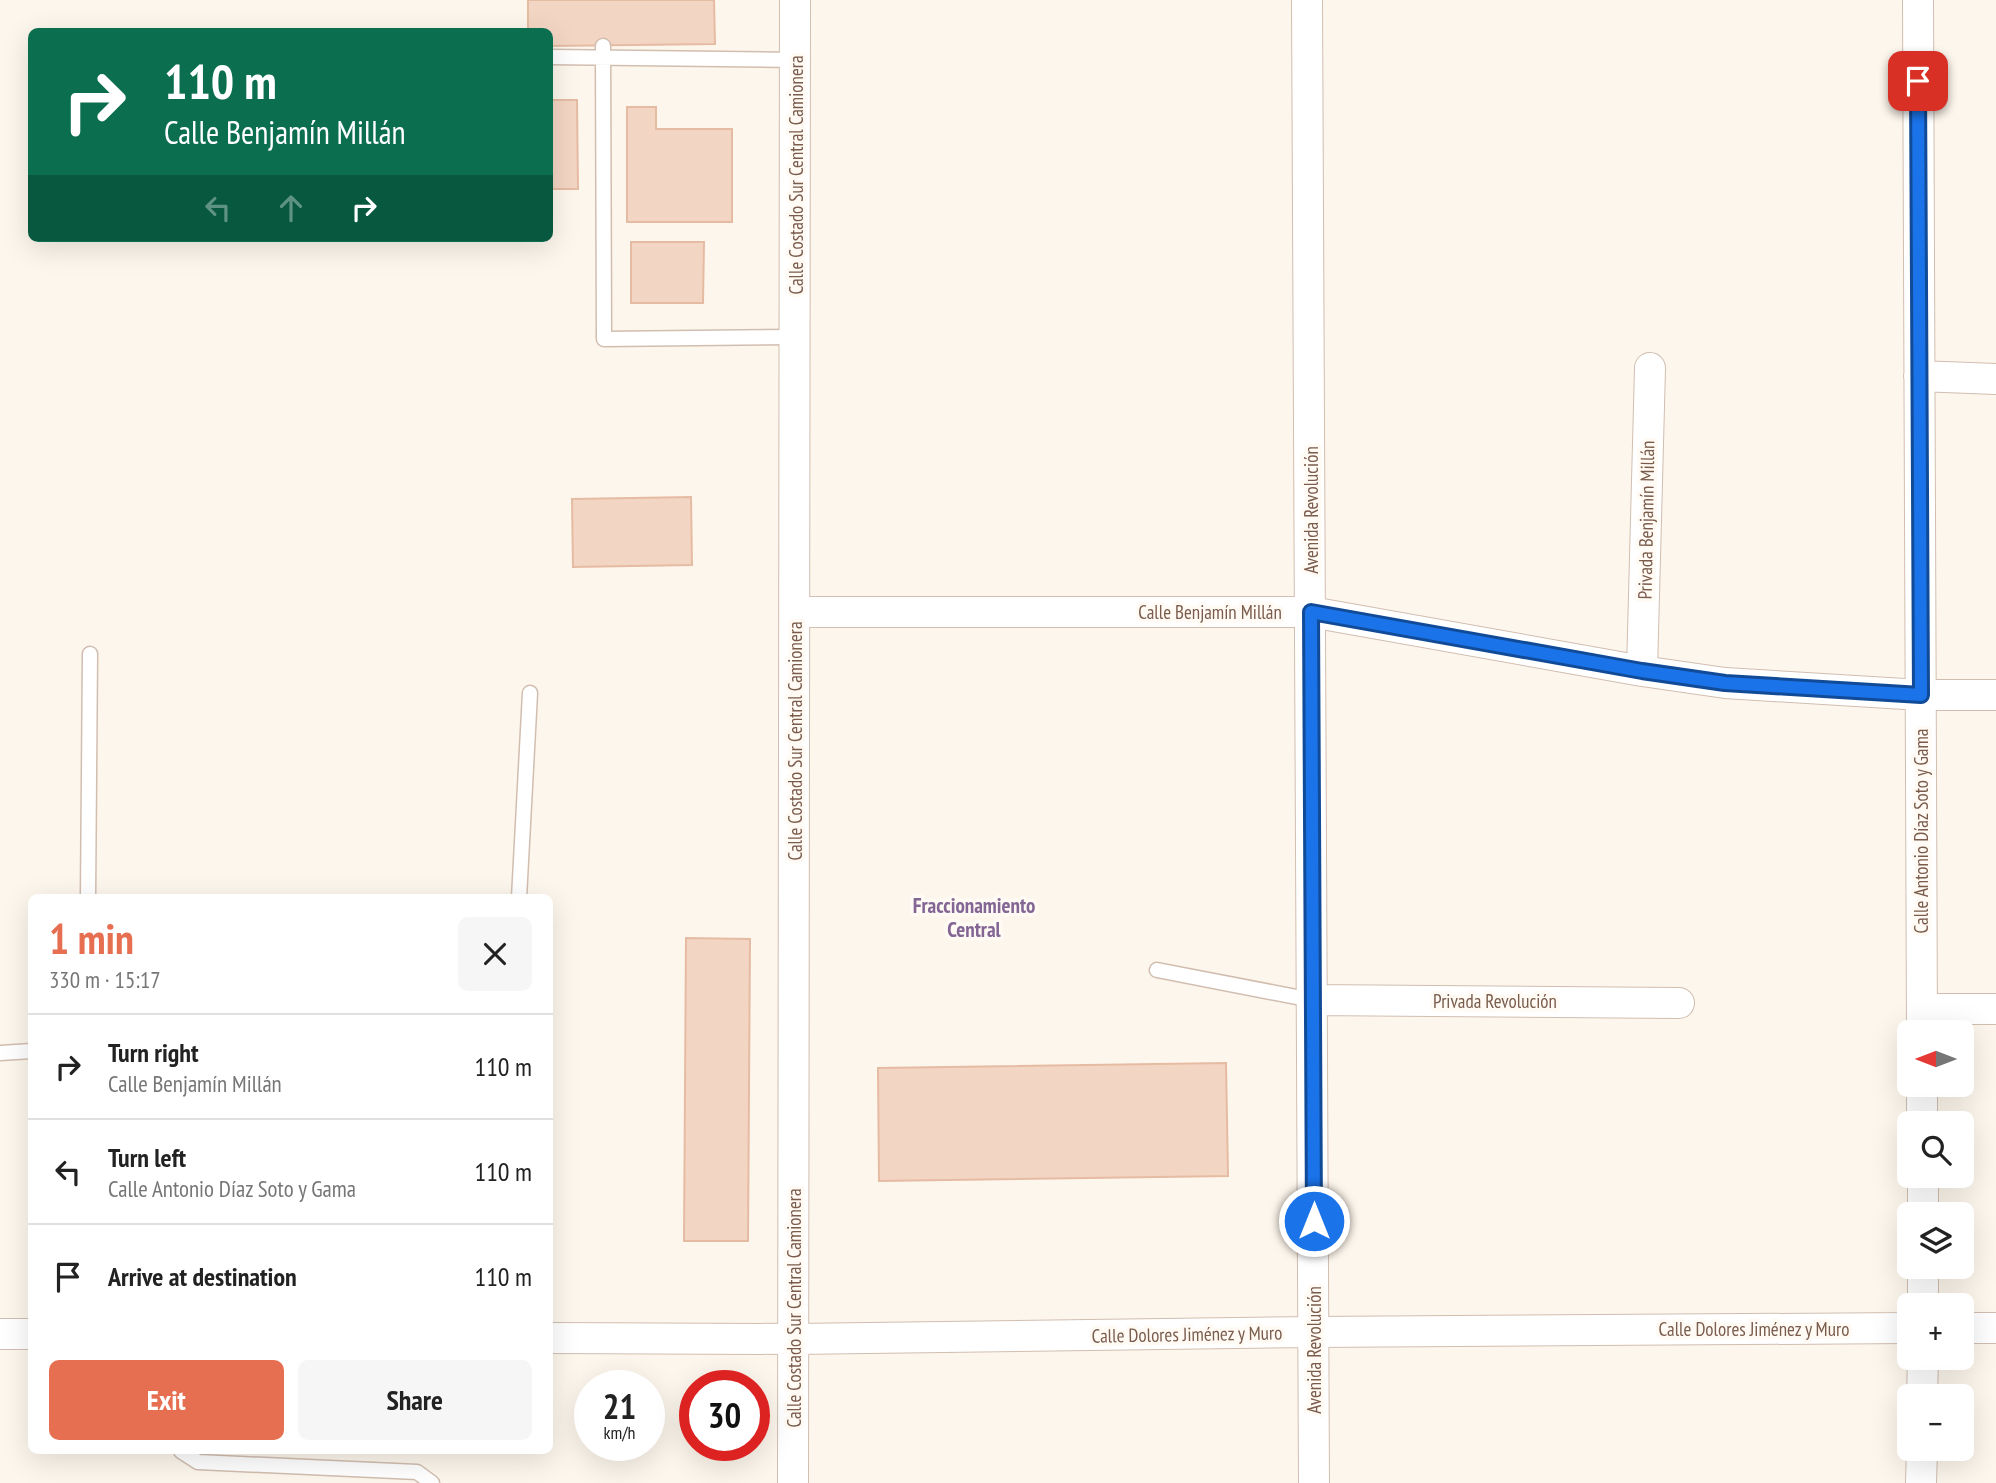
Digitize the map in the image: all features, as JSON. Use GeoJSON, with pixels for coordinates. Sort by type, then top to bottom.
{"type":"FeatureCollection","features":[{"type":"Feature","properties":{"kind":"street","name":"Calle Costado Sur Central Camionera"},"geometry":{"type":"LineString","coordinates":[[793,1483],[797,337],[795,0]]}},
{"type":"Feature","properties":{"kind":"street","name":"Avenida Revolución"},"geometry":{"type":"LineString","coordinates":[[1307,0],[1314,1483]]}},
{"type":"Feature","properties":{"kind":"street","name":"Calle Antonio Díaz Soto y Gama"},"geometry":{"type":"LineString","coordinates":[[1918,0],[1922,1020]]}},
{"type":"Feature","properties":{"kind":"street","name":"Privada Benjamín Millán"},"geometry":{"type":"LineString","coordinates":[[1642,671],[1650,368]]}},
{"type":"Feature","properties":{"kind":"street"},"geometry":{"type":"LineString","coordinates":[[1919,376],[1996,379]]}},
{"type":"Feature","properties":{"kind":"street","name":"Calle Benjamín Millán"},"geometry":{"type":"LineString","coordinates":[[795,612],[1311,612],[1642,671],[1725,683],[1921,695],[1996,695]]}},
{"type":"Feature","properties":{"kind":"street","name":"Privada Revolución"},"geometry":{"type":"LineString","coordinates":[[1312,1000],[1679,1003]]}},
{"type":"Feature","properties":{"kind":"street"},"geometry":{"type":"LineString","coordinates":[[1928,1020],[1996,1009]]}},
{"type":"Feature","properties":{"kind":"street","name":"Calle Dolores Jiménez y Muro"},"geometry":{"type":"LineString","coordinates":[[553,1338],[794,1339],[1897,1328]]}},
{"type":"Feature","properties":{"kind":"street"},"geometry":{"type":"LineString","coordinates":[[1974,1328],[1996,1328]]}},
{"type":"Feature","properties":{"kind":"street"},"geometry":{"type":"LineString","coordinates":[[0,1334],[28,1334]]}},
{"type":"Feature","properties":{"kind":"street"},"geometry":{"type":"LineString","coordinates":[[1921,1483],[1922,1461]]}},
{"type":"Feature","properties":{"kind":"lane"},"geometry":{"type":"LineString","coordinates":[[603,51],[604,339],[797,337]]}},
{"type":"Feature","properties":{"kind":"lane"},"geometry":{"type":"LineString","coordinates":[[553,57],[603,51],[683,51],[795,60]]}},
{"type":"Feature","properties":{"kind":"lane"},"geometry":{"type":"LineString","coordinates":[[88,894],[90,654]]}},
{"type":"Feature","properties":{"kind":"lane"},"geometry":{"type":"LineString","coordinates":[[519,894],[530,693]]}},
{"type":"Feature","properties":{"kind":"lane"},"geometry":{"type":"LineString","coordinates":[[1157,970],[1312,1000]]}},
{"type":"Feature","properties":{"kind":"lane"},"geometry":{"type":"LineString","coordinates":[[0,1053],[28,1051]]}},
{"type":"Feature","properties":{"kind":"lane"},"geometry":{"type":"LineString","coordinates":[[186,1454],[198,1462],[417,1472],[432,1483]]}},
{"type":"Feature","properties":{"kind":"building"},"geometry":{"type":"Polygon","coordinates":[[[528,0],[714,0],[715,44],[553,46],[553,28],[528,28],[528,0]]]}},
{"type":"Feature","properties":{"kind":"building"},"geometry":{"type":"Polygon","coordinates":[[[553,100],[577,100],[578,189],[553,189],[553,100]]]}},
{"type":"Feature","properties":{"kind":"building"},"geometry":{"type":"Polygon","coordinates":[[[627,107],[656,107],[656,129],[732,129],[732,222],[627,222],[627,107]]]}},
{"type":"Feature","properties":{"kind":"building"},"geometry":{"type":"Polygon","coordinates":[[[631,242],[704,242],[703,303],[631,303],[631,242]]]}},
{"type":"Feature","properties":{"kind":"building"},"geometry":{"type":"Polygon","coordinates":[[[691,497],[692,565],[573,567],[572,499],[691,497]]]}},
{"type":"Feature","properties":{"kind":"building"},"geometry":{"type":"Polygon","coordinates":[[[686,938],[750,939],[748,1241],[684,1241],[686,938]]]}},
{"type":"Feature","properties":{"kind":"building"},"geometry":{"type":"Polygon","coordinates":[[[1226,1063],[1228,1176],[879,1181],[878,1068],[1226,1063]]]}},
{"type":"Feature","properties":{"kind":"district","name":"Fraccionamiento Central"},"geometry":{"type":"Point","coordinates":[974,917]}},
{"type":"Feature","properties":{"kind":"route"},"geometry":{"type":"LineString","coordinates":[[1314,1221],[1311,612],[1642,671],[1725,683],[1921,695],[1918,81]]}}]}
